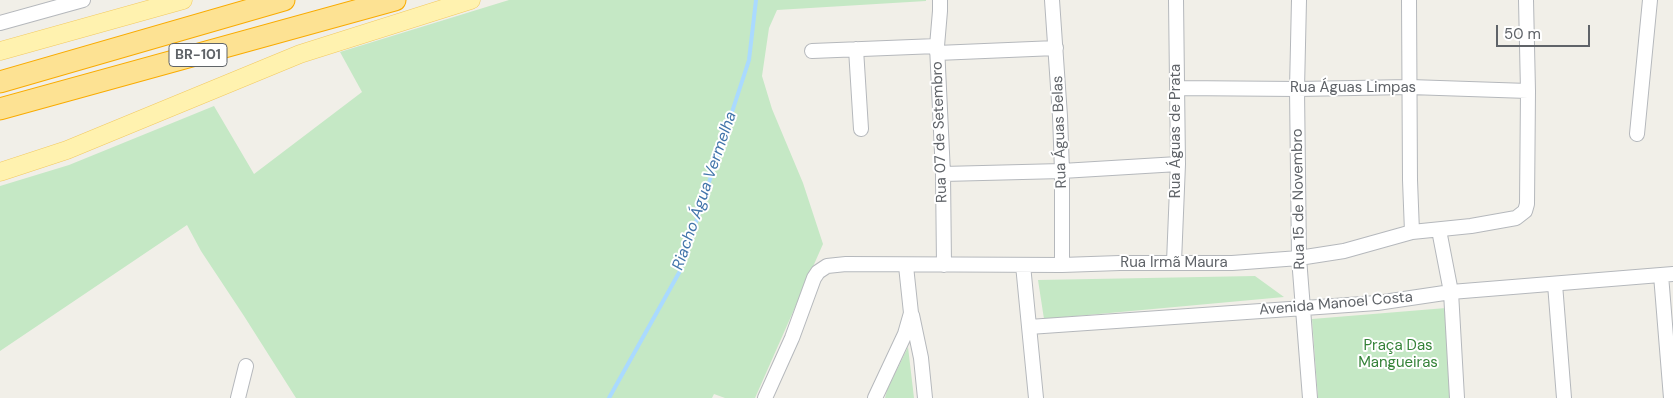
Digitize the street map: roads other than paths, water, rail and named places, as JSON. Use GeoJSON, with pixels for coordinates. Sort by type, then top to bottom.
{"type":"FeatureCollection","features":[{"type":"Feature","properties":{"kind":"highway","name":"BR-101"},"geometry":{"type":"LineString","coordinates":[[0,82],[284,0]]}},
{"type":"Feature","properties":{"kind":"highway","name":"BR-101"},"geometry":{"type":"LineString","coordinates":[[0,109],[395,0]]}},
{"type":"Feature","properties":{"kind":"main road"},"geometry":{"type":"LineString","coordinates":[[0,52],[182,0]]}},
{"type":"Feature","properties":{"kind":"main road"},"geometry":{"type":"LineString","coordinates":[[0,172],[67,150],[300,54],[471,0]]}},
{"type":"Feature","properties":{"kind":"street"},"geometry":{"type":"LineString","coordinates":[[0,23],[83,0]]}},
{"type":"Feature","properties":{"kind":"street","name":"Rua 07 de Setembro"},"geometry":{"type":"LineString","coordinates":[[940,0],[937,50],[943,174],[944,265]]}},
{"type":"Feature","properties":{"kind":"street","name":"Rua Águas Belas"},"geometry":{"type":"LineString","coordinates":[[1052,0],[1062,171],[1062,265]]}},
{"type":"Feature","properties":{"kind":"street","name":"Rua Águas de Prata"},"geometry":{"type":"LineString","coordinates":[[1174,262],[1178,164],[1176,0]]}},
{"type":"Feature","properties":{"kind":"street","name":"Rua 15 de Novembro"},"geometry":{"type":"LineString","coordinates":[[1299,0],[1297,89],[1299,258],[1310,398]]}},
{"type":"Feature","properties":{"kind":"street"},"geometry":{"type":"LineString","coordinates":[[1409,0],[1412,232]]}},
{"type":"Feature","properties":{"kind":"street"},"geometry":{"type":"LineString","coordinates":[[1526,0],[1528,91]]}},
{"type":"Feature","properties":{"kind":"street"},"geometry":{"type":"LineString","coordinates":[[1638,134],[1650,0]]}},
{"type":"Feature","properties":{"kind":"street"},"geometry":{"type":"LineString","coordinates":[[812,51],[1056,48]]}},
{"type":"Feature","properties":{"kind":"street"},"geometry":{"type":"LineString","coordinates":[[856,49],[861,129]]}},
{"type":"Feature","properties":{"kind":"street","name":"Rua Águas Limpas"},"geometry":{"type":"LineString","coordinates":[[1178,88],[1410,88],[1528,91]]}},
{"type":"Feature","properties":{"kind":"street","name":"Rua Irmã Maura"},"geometry":{"type":"LineString","coordinates":[[765,398],[792,338],[814,278],[818,272],[827,266],[846,264],[906,266],[1174,262],[1232,263],[1299,258],[1344,251],[1412,232],[1439,230],[1516,218],[1525,211],[1527,204],[1528,91]]}},
{"type":"Feature","properties":{"kind":"street"},"geometry":{"type":"LineString","coordinates":[[943,174],[1062,171],[1178,164]]}},
{"type":"Feature","properties":{"kind":"street"},"geometry":{"type":"LineString","coordinates":[[1439,230],[1451,292],[1457,398]]}},
{"type":"Feature","properties":{"kind":"street"},"geometry":{"type":"LineString","coordinates":[[1023,265],[1036,398]]}},
{"type":"Feature","properties":{"kind":"street"},"geometry":{"type":"LineString","coordinates":[[906,266],[911,313],[921,358],[925,398]]}},
{"type":"Feature","properties":{"kind":"street"},"geometry":{"type":"LineString","coordinates":[[1667,274],[1671,398]]}},
{"type":"Feature","properties":{"kind":"street","name":"Avenida Manoel Costa"},"geometry":{"type":"LineString","coordinates":[[1029,327],[1376,303],[1451,292],[1667,274]]}},
{"type":"Feature","properties":{"kind":"street"},"geometry":{"type":"LineString","coordinates":[[1555,284],[1564,398]]}},
{"type":"Feature","properties":{"kind":"street"},"geometry":{"type":"LineString","coordinates":[[875,398],[905,334],[911,313]]}},
{"type":"Feature","properties":{"kind":"street"},"geometry":{"type":"LineString","coordinates":[[238,398],[246,366]]}},
{"type":"Feature","properties":{"kind":"waterway","name":"Riacho Água Vermelha"},"geometry":{"type":"LineString","coordinates":[[609,398],[680,271],[749,60],[756,0]]}},
{"type":"Feature","properties":{"kind":"park label","name":"Praça Das Mangueiras"},"geometry":{"type":"Point","coordinates":[1398,354]}}]}
